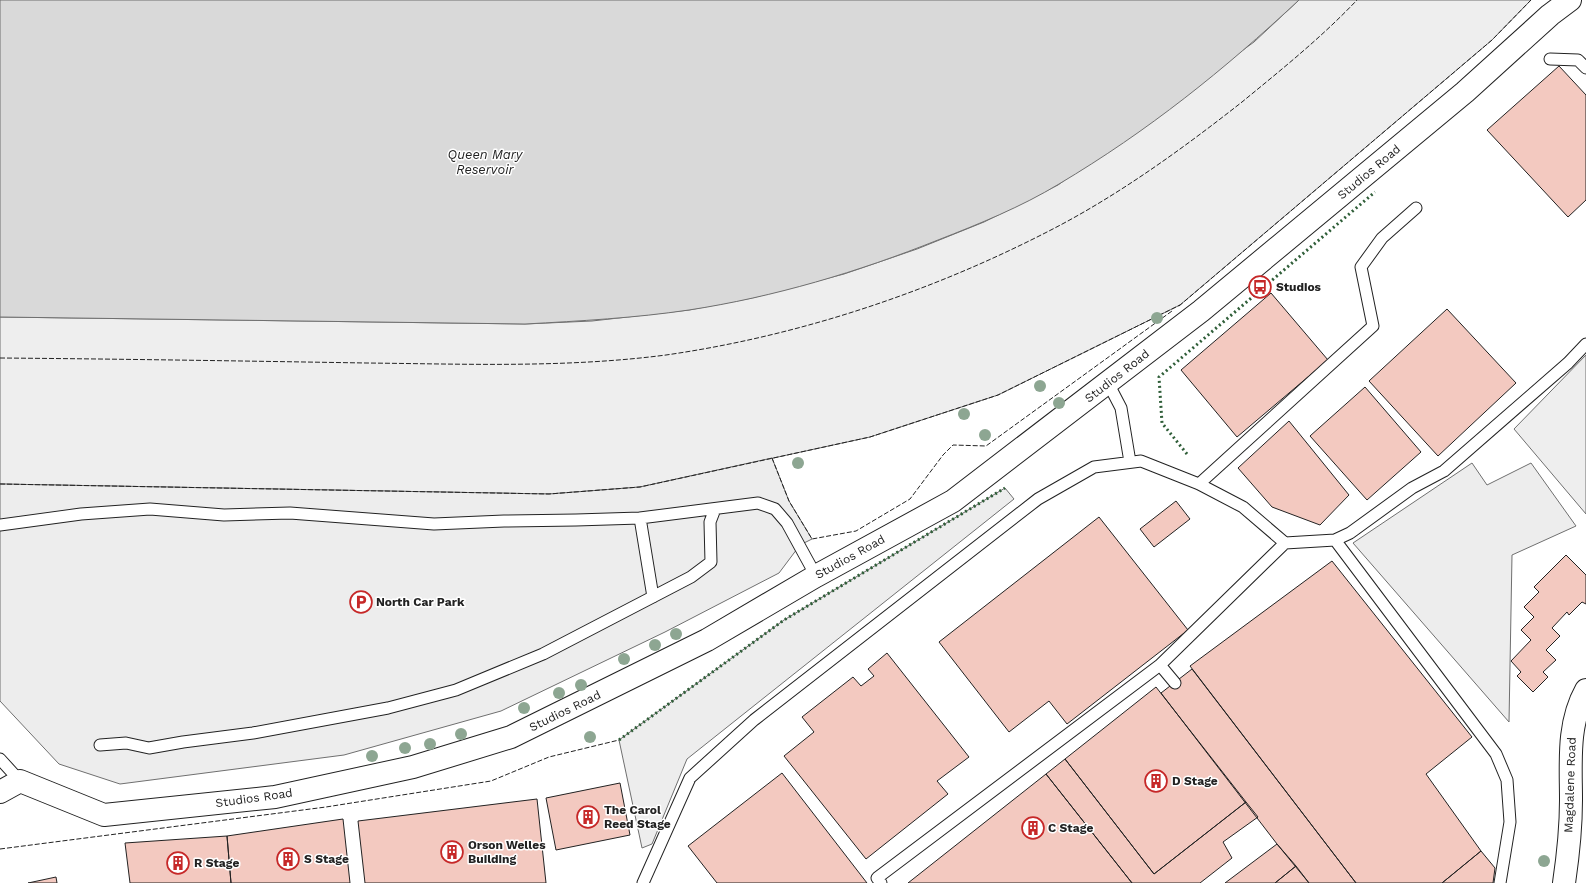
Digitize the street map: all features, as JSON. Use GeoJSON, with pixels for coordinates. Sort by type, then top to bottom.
{"type":"FeatureCollection","features":[{"type":"Feature","properties":{"kind":"street","name":"Studios Road"},"geometry":{"type":"LineString","coordinates":[[20,781],[104,815],[275,797],[413,767],[511,737],[707,640],[816,576],[952,501],[1201,311],[1453,102],[1550,15],[1570,0]]}},
{"type":"Feature","properties":{"kind":"street","name":"Magdalene Road"},"geometry":{"type":"LineString","coordinates":[[1564,883],[1578,816],[1571,740],[1575,714],[1586,690]]}},
{"type":"Feature","properties":{"kind":"street"},"geometry":{"type":"LineString","coordinates":[[0,792],[20,781]]}},
{"type":"Feature","properties":{"kind":"lane"},"geometry":{"type":"LineString","coordinates":[[1550,59],[1578,60],[1586,68]]}},
{"type":"Feature","properties":{"kind":"lane"},"geometry":{"type":"LineString","coordinates":[[1199,484],[1373,326],[1361,267],[1382,238],[1416,208]]}},
{"type":"Feature","properties":{"kind":"lane"},"geometry":{"type":"LineString","coordinates":[[643,883],[690,778],[754,720],[1038,498],[1094,467],[1142,461],[1199,484],[1243,507],[1285,542],[1335,540],[1350,533],[1412,488],[1444,471],[1568,363],[1586,344]]}},
{"type":"Feature","properties":{"kind":"lane"},"geometry":{"type":"LineString","coordinates":[[1108,383],[1121,408],[1130,462]]}},
{"type":"Feature","properties":{"kind":"lane"},"geometry":{"type":"LineString","coordinates":[[3,524],[81,514],[150,509],[224,515],[290,513],[434,524],[640,518],[715,509],[747,503],[758,503],[775,509],[787,523],[816,576]]}},
{"type":"Feature","properties":{"kind":"lane"},"geometry":{"type":"LineString","coordinates":[[100,745],[126,743],[149,748],[253,733],[388,708],[456,690],[543,654],[691,577],[711,562],[710,522],[715,509]]}},
{"type":"Feature","properties":{"kind":"lane"},"geometry":{"type":"LineString","coordinates":[[640,518],[653,597]]}},
{"type":"Feature","properties":{"kind":"lane"},"geometry":{"type":"LineString","coordinates":[[1335,540],[1496,754],[1507,780],[1510,822],[1500,883]]}},
{"type":"Feature","properties":{"kind":"lane"},"geometry":{"type":"LineString","coordinates":[[881,883],[877,878],[1160,665],[1285,542]]}},
{"type":"Feature","properties":{"kind":"lane"},"geometry":{"type":"LineString","coordinates":[[1160,665],[1175,683]]}},
{"type":"Feature","properties":{"kind":"lane"},"geometry":{"type":"LineString","coordinates":[[0,759],[20,781]]}},
{"type":"Feature","properties":{"kind":"shaded area"},"geometry":{"type":"Polygon","coordinates":[[[1299,0],[1531,0],[1492,40],[1180,305],[998,395],[870,437],[640,487],[549,494],[0,484],[0,317],[525,324],[592,321],[689,310],[752,298],[844,274],[917,249],[984,222],[1058,185],[1254,42],[1299,0]]]}},
{"type":"Feature","properties":{"kind":"shaded area"},"geometry":{"type":"Polygon","coordinates":[[[1586,355],[1586,514],[1514,429],[1586,355]]]}},
{"type":"Feature","properties":{"kind":"shaded area","name":"North Car Park"},"geometry":{"type":"Polygon","coordinates":[[[772,458],[789,501],[812,539],[800,545],[779,573],[665,632],[501,711],[344,755],[120,784],[59,764],[0,701],[0,484],[549,494],[640,487],[772,458]]]}},
{"type":"Feature","properties":{"kind":"shaded area"},"geometry":{"type":"Polygon","coordinates":[[[1472,463],[1487,485],[1531,463],[1576,526],[1512,555],[1509,722],[1353,543],[1472,463]]]}},
{"type":"Feature","properties":{"kind":"shaded area"},"geometry":{"type":"Polygon","coordinates":[[[1005,488],[1014,499],[687,759],[652,844],[642,848],[619,740],[784,620],[1005,488]]]}},
{"type":"Feature","properties":{"kind":"water","name":"Queen Mary Reservoir"},"geometry":{"type":"Polygon","coordinates":[[[0,0],[1299,0],[1214,75],[1124,143],[1059,184],[1015,208],[953,234],[908,252],[846,273],[784,291],[721,305],[648,315],[525,324],[0,317],[0,0]]]}},
{"type":"Feature","properties":{"kind":"building"},"geometry":{"type":"Polygon","coordinates":[[[1559,66],[1586,95],[1586,200],[1568,217],[1487,130],[1559,66]]]}},
{"type":"Feature","properties":{"kind":"building"},"geometry":{"type":"Polygon","coordinates":[[[1271,293],[1328,360],[1237,437],[1181,370],[1271,293]]]}},
{"type":"Feature","properties":{"kind":"building"},"geometry":{"type":"Polygon","coordinates":[[[1447,309],[1516,383],[1438,456],[1369,381],[1447,309]]]}},
{"type":"Feature","properties":{"kind":"building"},"geometry":{"type":"Polygon","coordinates":[[[1365,387],[1421,452],[1367,500],[1310,436],[1365,387]]]}},
{"type":"Feature","properties":{"kind":"building"},"geometry":{"type":"Polygon","coordinates":[[[1289,421],[1349,495],[1320,525],[1272,507],[1238,468],[1289,421]]]}},
{"type":"Feature","properties":{"kind":"building"},"geometry":{"type":"Polygon","coordinates":[[[1176,501],[1190,519],[1154,547],[1140,529],[1176,501]]]}},
{"type":"Feature","properties":{"kind":"building"},"geometry":{"type":"Polygon","coordinates":[[[1099,517],[1188,630],[1067,724],[1049,701],[1009,732],[939,642],[1099,517]]]}},
{"type":"Feature","properties":{"kind":"building"},"geometry":{"type":"Polygon","coordinates":[[[1566,555],[1586,575],[1586,604],[1582,602],[1569,615],[1567,612],[1552,628],[1560,636],[1546,650],[1556,660],[1543,672],[1548,677],[1533,692],[1517,676],[1521,672],[1511,661],[1531,640],[1521,630],[1534,617],[1524,607],[1539,592],[1534,587],[1566,555]]]}},
{"type":"Feature","properties":{"kind":"building"},"geometry":{"type":"Polygon","coordinates":[[[1332,561],[1472,737],[1426,774],[1481,851],[1442,883],[1356,883],[1190,666],[1332,561]]]}},
{"type":"Feature","properties":{"kind":"building"},"geometry":{"type":"Polygon","coordinates":[[[887,653],[969,757],[937,781],[948,794],[866,859],[784,756],[814,732],[802,717],[853,677],[861,686],[874,676],[868,669],[887,653]]]}},
{"type":"Feature","properties":{"kind":"building"},"geometry":{"type":"Polygon","coordinates":[[[1192,669],[1356,883],[1309,883],[1277,844],[1161,693],[1192,669]]]}},
{"type":"Feature","properties":{"kind":"building","name":"D Stage"},"geometry":{"type":"Polygon","coordinates":[[[1156,687],[1246,802],[1154,874],[1065,759],[1156,687]]]}},
{"type":"Feature","properties":{"kind":"building"},"geometry":{"type":"Polygon","coordinates":[[[1065,759],[1154,874],[1246,802],[1258,817],[1223,842],[1232,858],[1200,883],[1132,883],[1046,774],[1065,759]]]}},
{"type":"Feature","properties":{"kind":"building"},"geometry":{"type":"Polygon","coordinates":[[[782,773],[867,883],[717,883],[688,846],[782,773]]]}},
{"type":"Feature","properties":{"kind":"building","name":"C Stage"},"geometry":{"type":"Polygon","coordinates":[[[1046,774],[1132,883],[908,883],[1046,774]]]}},
{"type":"Feature","properties":{"kind":"building","name":"The Carol Reed Stage"},"geometry":{"type":"Polygon","coordinates":[[[620,783],[630,835],[556,850],[546,798],[620,783]]]}},
{"type":"Feature","properties":{"kind":"building","name":"Orson Welles Building"},"geometry":{"type":"Polygon","coordinates":[[[537,799],[546,883],[365,883],[358,821],[537,799]]]}},
{"type":"Feature","properties":{"kind":"building","name":"S Stage"},"geometry":{"type":"Polygon","coordinates":[[[343,819],[350,883],[231,883],[227,836],[343,819]]]}},
{"type":"Feature","properties":{"kind":"building","name":"R Stage"},"geometry":{"type":"Polygon","coordinates":[[[227,836],[231,883],[130,883],[125,843],[227,836]]]}},
{"type":"Feature","properties":{"kind":"building"},"geometry":{"type":"Polygon","coordinates":[[[1277,844],[1296,866],[1275,883],[1225,883],[1277,844]]]}},
{"type":"Feature","properties":{"kind":"building"},"geometry":{"type":"Polygon","coordinates":[[[1481,851],[1495,868],[1493,883],[1442,883],[1481,851]]]}},
{"type":"Feature","properties":{"kind":"building"},"geometry":{"type":"Polygon","coordinates":[[[1296,866],[1309,883],[1275,883],[1296,866]]]}},
{"type":"Feature","properties":{"kind":"building"},"geometry":{"type":"Polygon","coordinates":[[[56,877],[57,883],[28,883],[56,877]]]}},
{"type":"Feature","properties":{"kind":"hedge"},"geometry":{"type":"LineString","coordinates":[[1187,454],[1162,423],[1159,377],[1375,192]]}},
{"type":"Feature","properties":{"kind":"hedge"},"geometry":{"type":"LineString","coordinates":[[619,740],[784,620],[1005,488]]}},
{"type":"Feature","properties":{"kind":"fence"},"geometry":{"type":"LineString","coordinates":[[0,358],[441,364],[554,364],[666,355],[715,347],[813,324],[909,293],[956,274],[1047,232],[1098,204],[1148,172],[1196,138],[1242,102],[1316,40],[1357,0]]}},
{"type":"Feature","properties":{"kind":"fence"},"geometry":{"type":"LineString","coordinates":[[1179,306],[1492,40],[1531,0]]}},
{"type":"Feature","properties":{"kind":"fence"},"geometry":{"type":"LineString","coordinates":[[0,484],[549,494],[640,487],[870,437],[998,395],[1180,305]]}},
{"type":"Feature","properties":{"kind":"fence"},"geometry":{"type":"LineString","coordinates":[[772,458],[789,501],[812,539],[856,531],[910,499],[943,455],[953,445],[986,446],[1172,311]]}},
{"type":"Feature","properties":{"kind":"fence"},"geometry":{"type":"LineString","coordinates":[[0,849],[326,807],[491,781],[549,757],[619,740]]}},
{"type":"Feature","properties":{"kind":"place","name":"Studios"},"geometry":{"type":"Point","coordinates":[1260,287]}},
{"type":"Feature","properties":{"kind":"place","name":"North Car Park"},"geometry":{"type":"Point","coordinates":[361,602]}},
{"type":"Feature","properties":{"kind":"place","name":"D Stage"},"geometry":{"type":"Point","coordinates":[1156,781]}},
{"type":"Feature","properties":{"kind":"place","name":"The Carol Reed Stage"},"geometry":{"type":"Point","coordinates":[588,817]}},
{"type":"Feature","properties":{"kind":"place","name":"C Stage"},"geometry":{"type":"Point","coordinates":[1033,828]}},
{"type":"Feature","properties":{"kind":"place","name":"Orson Welles Building"},"geometry":{"type":"Point","coordinates":[452,852]}},
{"type":"Feature","properties":{"kind":"place","name":"S Stage"},"geometry":{"type":"Point","coordinates":[288,859]}},
{"type":"Feature","properties":{"kind":"place","name":"R Stage"},"geometry":{"type":"Point","coordinates":[178,863]}}]}
